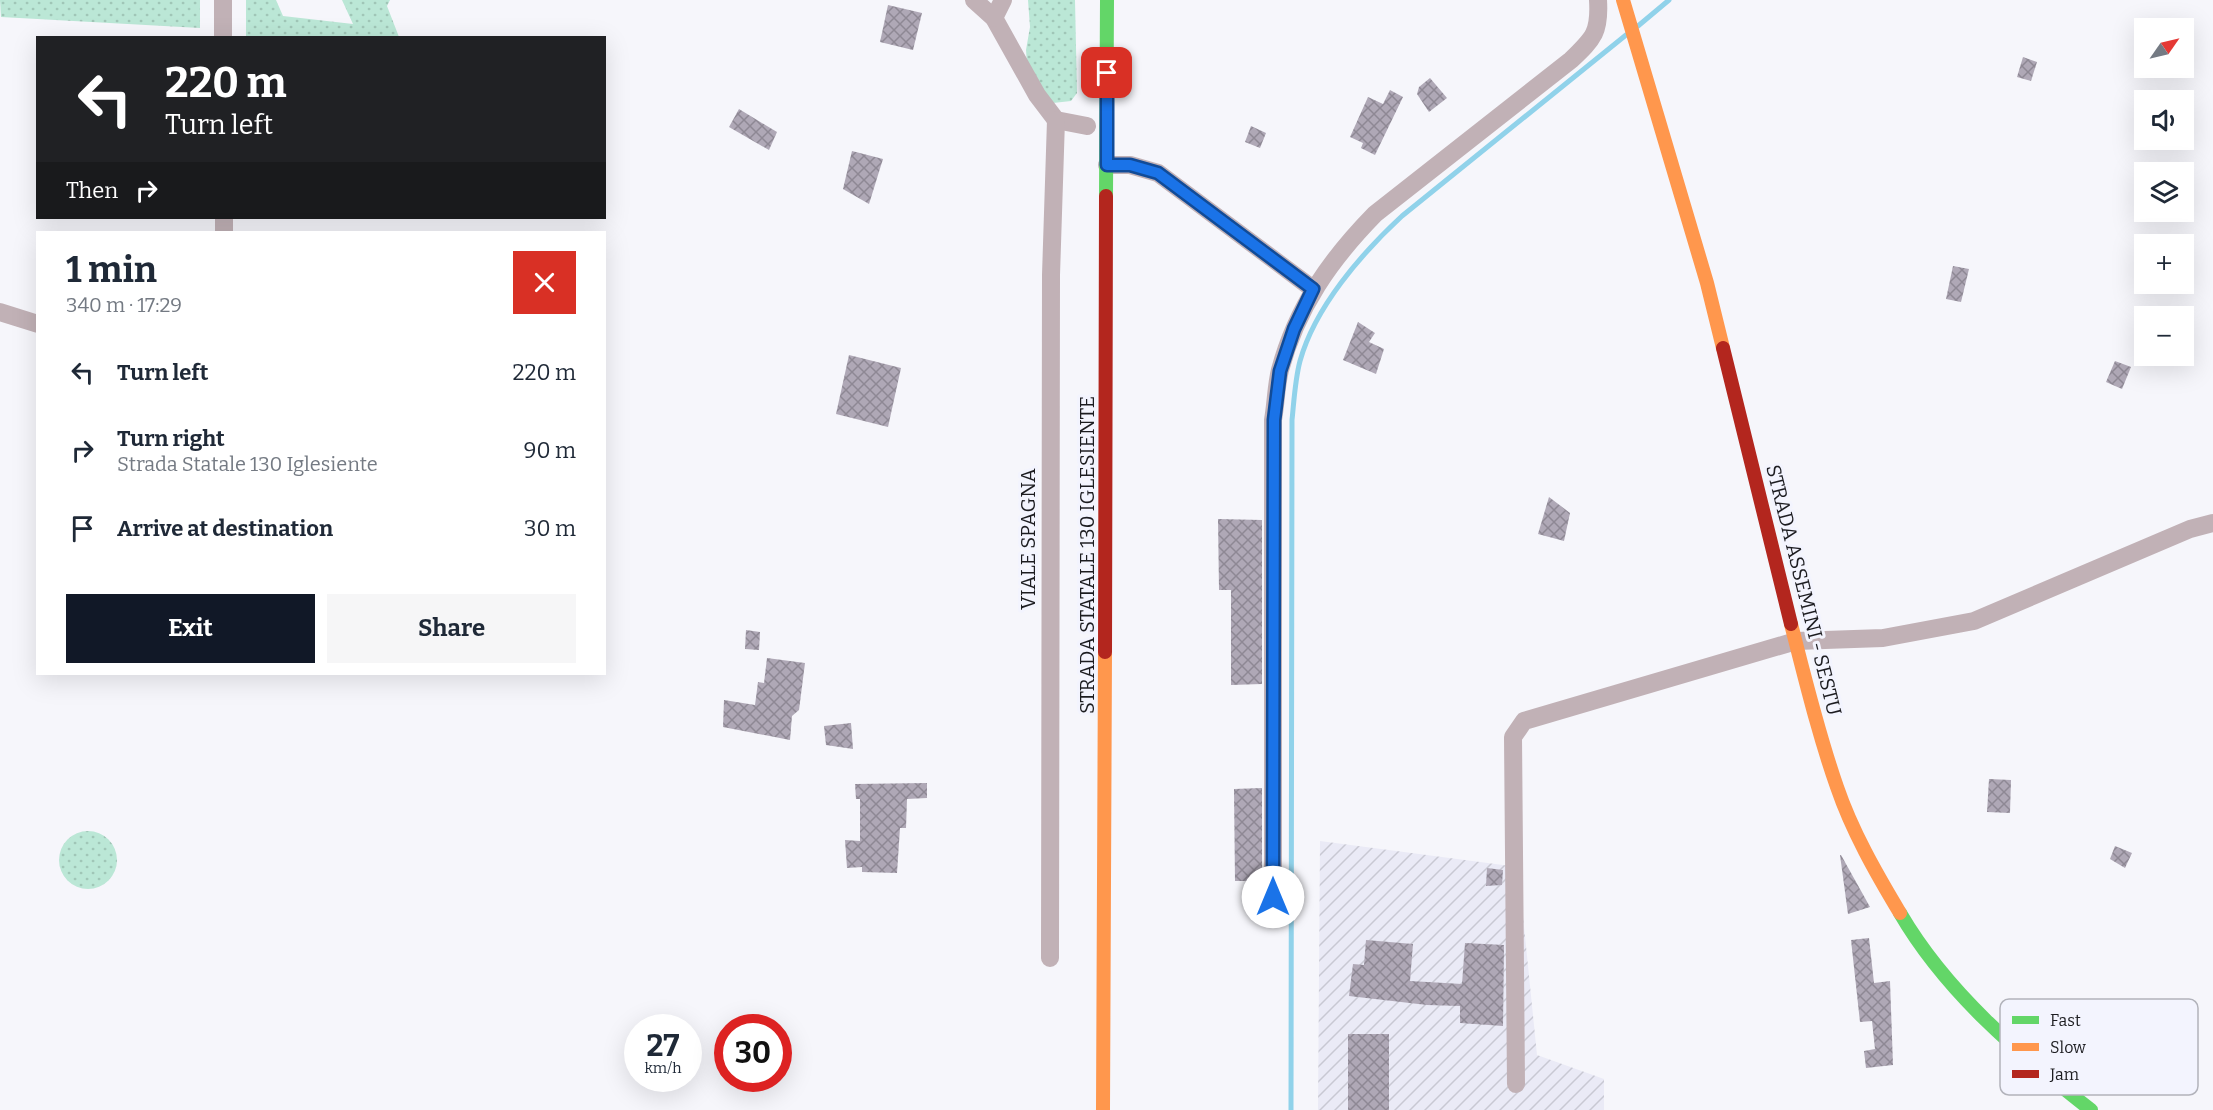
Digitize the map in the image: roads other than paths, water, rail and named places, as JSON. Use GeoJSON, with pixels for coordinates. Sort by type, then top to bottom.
{"type":"FeatureCollection","features":[{"type":"Feature","properties":{"kind":"street"},"geometry":{"type":"LineString","coordinates":[[223,0],[223,36]]}},
{"type":"Feature","properties":{"kind":"street"},"geometry":{"type":"LineString","coordinates":[[974,0],[994,18],[1037,95],[1056,120],[1086,127]]}},
{"type":"Feature","properties":{"kind":"street"},"geometry":{"type":"LineString","coordinates":[[994,18],[1003,0]]}},
{"type":"Feature","properties":{"kind":"street","name":"STRADA STATALE 130 IGLESIENTE"},"geometry":{"type":"LineString","coordinates":[[1104,1110],[1107,0]]}},
{"type":"Feature","properties":{"kind":"street"},"geometry":{"type":"LineString","coordinates":[[1273,897],[1274,420],[1280,371],[1294,329],[1313,289],[1349,240],[1375,213],[1571,60],[1587,44],[1599,23],[1598,0]]}},
{"type":"Feature","properties":{"kind":"street","name":"STRADA ASSEMINI - SESTU"},"geometry":{"type":"LineString","coordinates":[[1625,5],[1707,283],[1813,711],[1837,788],[1872,866],[1909,929],[1950,981],[2000,1034]]}},
{"type":"Feature","properties":{"kind":"street","name":"VIALE SPAGNA"},"geometry":{"type":"LineString","coordinates":[[1050,958],[1051,286],[1056,120]]}},
{"type":"Feature","properties":{"kind":"street"},"geometry":{"type":"LineString","coordinates":[[1107,165],[1130,165],[1158,173],[1313,289]]}},
{"type":"Feature","properties":{"kind":"street"},"geometry":{"type":"LineString","coordinates":[[0,312],[36,323]]}},
{"type":"Feature","properties":{"kind":"street"},"geometry":{"type":"LineString","coordinates":[[1516,1084],[1513,737],[1524,720],[1796,641],[1883,638],[1974,621],[2190,529],[2213,523]]}},
{"type":"Feature","properties":{"kind":"street","name":"STRADA ASSEMINI - SESTU"},"geometry":{"type":"LineString","coordinates":[[2072,1095],[2091,1110]]}},
{"type":"Feature","properties":{"kind":"waterway"},"geometry":{"type":"LineString","coordinates":[[1638,26],[1669,0]]}},
{"type":"Feature","properties":{"kind":"waterway"},"geometry":{"type":"LineString","coordinates":[[1291,1110],[1292,420],[1300,361],[1316,321],[1328,301],[1341,282],[1386,231],[1626,35]]}}]}
